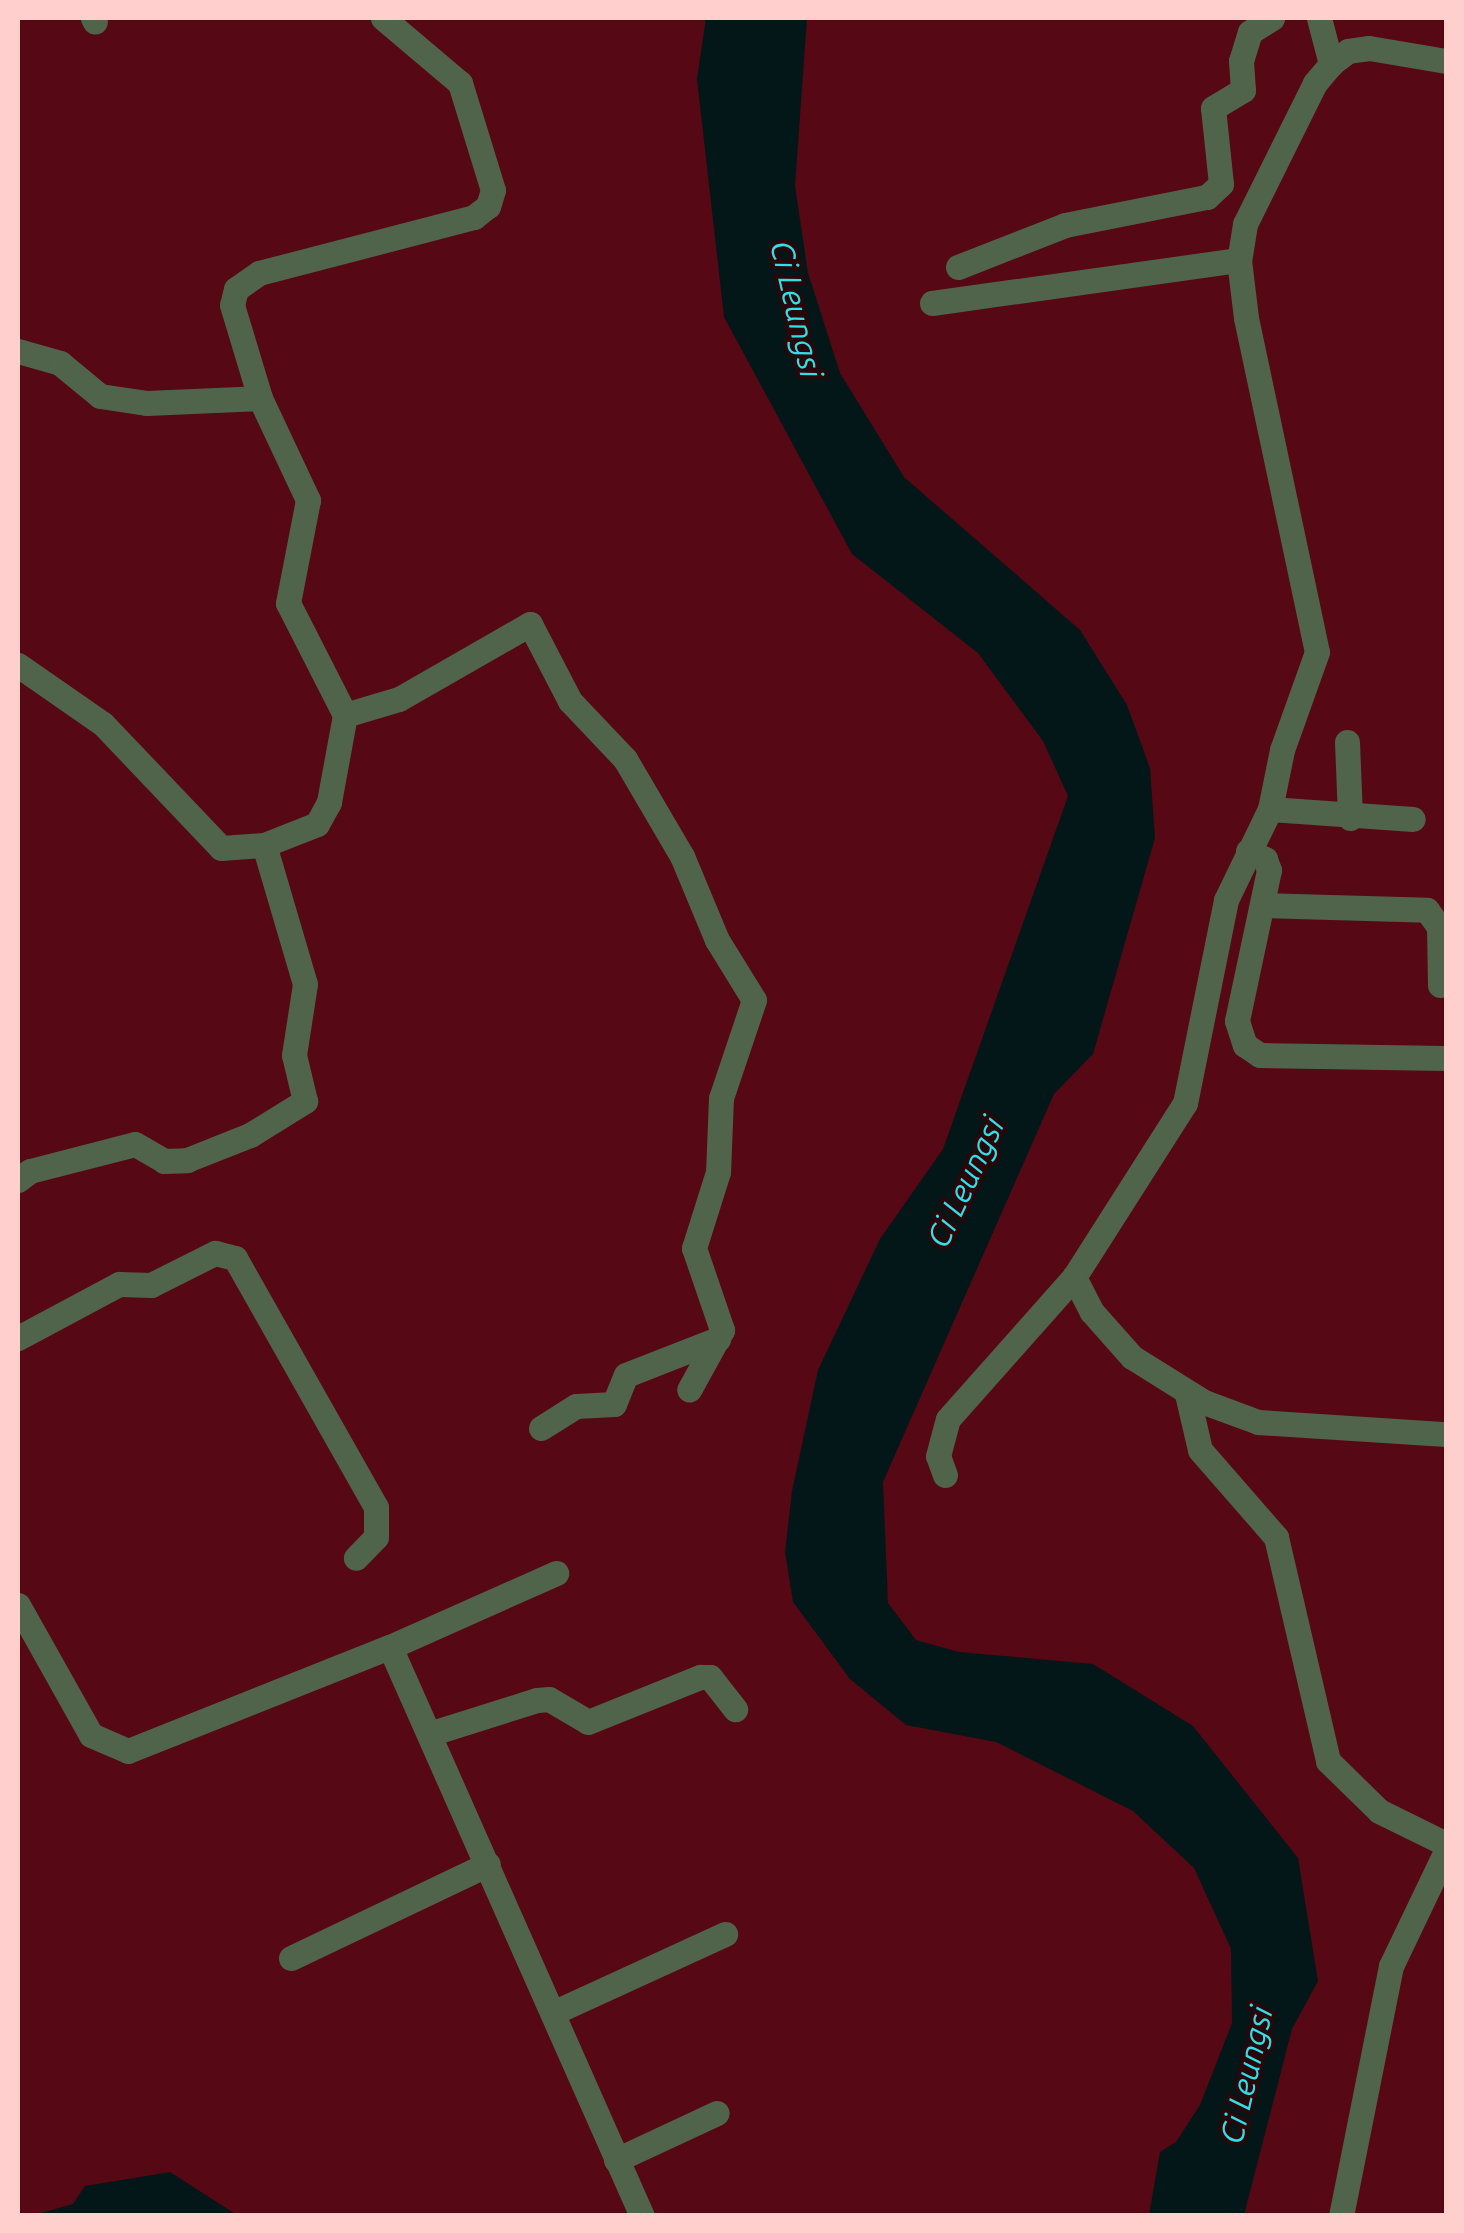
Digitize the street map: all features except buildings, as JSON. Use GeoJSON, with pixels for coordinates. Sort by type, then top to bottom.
{"type":"FeatureCollection","features":[{"type":"Feature","properties":{"kind":"street"},"geometry":{"type":"LineString","coordinates":[[18,666],[103,724],[212,843],[233,849],[264,845],[304,832],[325,815],[345,715],[288,603],[308,500],[260,398],[232,306],[245,279],[474,217],[491,198],[460,83],[383,18]]}},
{"type":"Feature","properties":{"kind":"street"},"geometry":{"type":"LineString","coordinates":[[958,267],[1065,225],[1207,197],[1221,184],[1212,108],[1245,87],[1241,62],[1250,32],[1272,18]]}},
{"type":"Feature","properties":{"kind":"street"},"geometry":{"type":"LineString","coordinates":[[1319,18],[1331,64]]}},
{"type":"Feature","properties":{"kind":"street"},"geometry":{"type":"LineString","coordinates":[[945,1475],[938,1456],[948,1418],[1074,1276],[1185,1103],[1226,900],[1270,809],[1282,750],[1318,652],[1317,632],[1269,445],[1240,260],[1245,224],[1315,82],[1331,64],[1348,51],[1369,48],[1446,60]]}},
{"type":"Feature","properties":{"kind":"street"},"geometry":{"type":"LineString","coordinates":[[932,303],[1240,260]]}},
{"type":"Feature","properties":{"kind":"street"},"geometry":{"type":"LineString","coordinates":[[18,351],[60,363],[100,396],[146,403],[260,398]]}},
{"type":"Feature","properties":{"kind":"street"},"geometry":{"type":"LineString","coordinates":[[345,715],[399,699],[530,624],[577,712],[640,781],[717,940],[754,1000],[721,1098],[718,1172],[694,1248],[722,1324],[718,1339],[689,1390]]}},
{"type":"Feature","properties":{"kind":"street"},"geometry":{"type":"LineString","coordinates":[[1348,742],[1350,818]]}},
{"type":"Feature","properties":{"kind":"street"},"geometry":{"type":"LineString","coordinates":[[1270,809],[1350,818],[1413,819]]}},
{"type":"Feature","properties":{"kind":"street"},"geometry":{"type":"LineString","coordinates":[[18,1180],[30,1171],[136,1144],[164,1161],[187,1160],[250,1135],[305,1101],[294,1055],[305,984],[264,845]]}},
{"type":"Feature","properties":{"kind":"street"},"geometry":{"type":"LineString","coordinates":[[1248,851],[1265,859],[1270,870],[1237,1022],[1250,1050],[1446,1058]]}},
{"type":"Feature","properties":{"kind":"street"},"geometry":{"type":"LineString","coordinates":[[1263,905],[1427,910],[1439,927],[1440,985]]}},
{"type":"Feature","properties":{"kind":"street"},"geometry":{"type":"LineString","coordinates":[[18,1338],[119,1284],[151,1285],[215,1252],[235,1258],[376,1507],[376,1537],[356,1558]]}},
{"type":"Feature","properties":{"kind":"street"},"geometry":{"type":"LineString","coordinates":[[1074,1276],[1092,1312],[1132,1357],[1187,1394],[1258,1422],[1446,1434]]}},
{"type":"Feature","properties":{"kind":"street"},"geometry":{"type":"LineString","coordinates":[[541,1428],[576,1406],[614,1404],[626,1375],[718,1339]]}},
{"type":"Feature","properties":{"kind":"street"},"geometry":{"type":"LineString","coordinates":[[1187,1394],[1200,1450],[1276,1537],[1328,1761],[1379,1812],[1446,1848],[1391,1966],[1340,2216]]}},
{"type":"Feature","properties":{"kind":"street"},"geometry":{"type":"LineString","coordinates":[[18,1605],[91,1735],[128,1751],[390,1647],[556,1573]]}},
{"type":"Feature","properties":{"kind":"street"},"geometry":{"type":"LineString","coordinates":[[390,1647],[557,2011],[642,2216]]}},
{"type":"Feature","properties":{"kind":"street"},"geometry":{"type":"LineString","coordinates":[[429,1734],[537,1700],[549,1700],[588,1722],[700,1677],[710,1677],[735,1709]]}},
{"type":"Feature","properties":{"kind":"street"},"geometry":{"type":"LineString","coordinates":[[292,1958],[488,1864]]}},
{"type":"Feature","properties":{"kind":"street"},"geometry":{"type":"LineString","coordinates":[[557,2011],[726,1934]]}},
{"type":"Feature","properties":{"kind":"street"},"geometry":{"type":"LineString","coordinates":[[616,2160],[718,2113]]}},
{"type":"Feature","properties":{"kind":"water","name":"Ci Leungsi"},"geometry":{"type":"Polygon","coordinates":[[[706,18],[807,18],[795,186],[808,273],[840,373],[904,477],[1080,630],[1127,705],[1150,768],[1155,838],[1093,1054],[1054,1094],[883,1482],[888,1603],[916,1640],[959,1652],[1093,1664],[1193,1726],[1298,1858],[1318,1981],[1292,2029],[1244,2215],[1149,2215],[1160,2152],[1176,2142],[1200,2105],[1232,2023],[1231,1949],[1194,1868],[1133,1811],[996,1742],[906,1725],[850,1679],[793,1602],[785,1552],[792,1491],[818,1370],[880,1239],[943,1149],[1068,796],[1043,741],[978,653],[852,554],[724,317],[697,79],[706,18]]]}},
{"type":"Feature","properties":{"kind":"water"},"geometry":{"type":"Polygon","coordinates":[[[170,2172],[237,2215],[34,2215],[73,2204],[85,2186],[170,2172]]]}}]}
